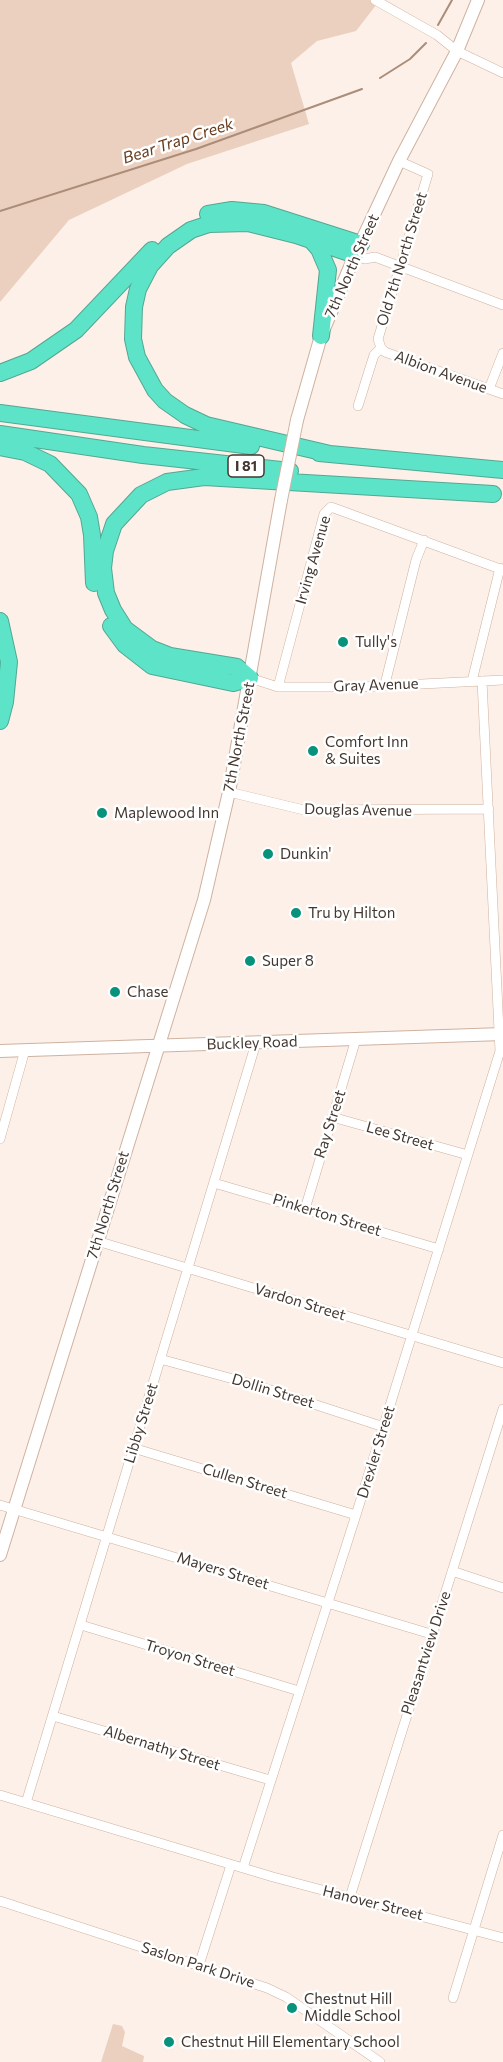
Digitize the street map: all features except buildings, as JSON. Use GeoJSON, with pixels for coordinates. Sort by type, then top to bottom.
{"type":"FeatureCollection","features":[{"type":"Feature","properties":{"kind":"highway"},"geometry":{"type":"LineString","coordinates":[[0,374],[31,361],[76,330],[161,240],[193,219],[210,213],[246,210],[291,221],[358,250]]}},
{"type":"Feature","properties":{"kind":"highway"},"geometry":{"type":"LineString","coordinates":[[330,454],[206,425],[185,415],[154,390],[144,373],[133,339],[134,307],[138,290],[150,266],[168,246],[191,231],[226,222],[248,223],[312,241],[358,250]]}},
{"type":"Feature","properties":{"kind":"highway"},"geometry":{"type":"LineString","coordinates":[[312,241],[319,249],[328,270],[321,336]]}},
{"type":"Feature","properties":{"kind":"highway","name":"I 81"},"geometry":{"type":"LineString","coordinates":[[0,413],[195,440],[503,470]]}},
{"type":"Feature","properties":{"kind":"highway","name":"I 81"},"geometry":{"type":"LineString","coordinates":[[0,434],[143,455],[498,494]]}},
{"type":"Feature","properties":{"kind":"highway"},"geometry":{"type":"LineString","coordinates":[[0,447],[25,452],[50,464],[79,494],[90,526],[95,591],[103,613],[125,645],[159,668],[232,683],[250,678]]}},
{"type":"Feature","properties":{"kind":"highway"},"geometry":{"type":"LineString","coordinates":[[250,678],[237,667],[170,656],[152,649],[125,629],[113,610],[106,593],[105,551],[114,524],[141,495],[167,482],[204,477],[498,494]]}},
{"type":"Feature","properties":{"kind":"highway"},"geometry":{"type":"LineString","coordinates":[[0,621],[9,662],[5,702],[0,721]]}},
{"type":"Feature","properties":{"kind":"highway"},"geometry":{"type":"LineString","coordinates":[[0,666],[0,679]]}},
{"type":"Feature","properties":{"kind":"street"},"geometry":{"type":"LineString","coordinates":[[375,0],[437,35],[457,51],[503,73]]}},
{"type":"Feature","properties":{"kind":"street","name":"7th North Street"},"geometry":{"type":"LineString","coordinates":[[0,1556],[204,900],[229,792],[297,420],[321,336],[399,161],[457,51],[478,0]]}},
{"type":"Feature","properties":{"kind":"street","name":"Old 7th North Street"},"geometry":{"type":"LineString","coordinates":[[358,406],[374,355],[381,348],[378,339],[428,174],[399,161]]}},
{"type":"Feature","properties":{"kind":"street"},"geometry":{"type":"LineString","coordinates":[[358,250],[503,305]]}},
{"type":"Feature","properties":{"kind":"street","name":"Albion Avenue"},"geometry":{"type":"LineString","coordinates":[[381,348],[385,352],[503,394]]}},
{"type":"Feature","properties":{"kind":"street"},"geometry":{"type":"LineString","coordinates":[[489,389],[503,353]]}},
{"type":"Feature","properties":{"kind":"street","name":"Irving Avenue"},"geometry":{"type":"LineString","coordinates":[[278,687],[326,510],[337,507],[501,569]]}},
{"type":"Feature","properties":{"kind":"street"},"geometry":{"type":"LineString","coordinates":[[385,684],[405,602],[424,540]]}},
{"type":"Feature","properties":{"kind":"street","name":"Drexler Street"},"geometry":{"type":"LineString","coordinates":[[243,1868],[384,1427],[500,1051],[489,809],[477,681],[501,569]]}},
{"type":"Feature","properties":{"kind":"street","name":"Gray Avenue"},"geometry":{"type":"LineString","coordinates":[[250,678],[278,687],[361,687],[385,684],[503,680]]}},
{"type":"Feature","properties":{"kind":"street","name":"Douglas Avenue"},"geometry":{"type":"LineString","coordinates":[[229,792],[304,810],[489,809]]}},
{"type":"Feature","properties":{"kind":"street","name":"Buckley Road"},"geometry":{"type":"LineString","coordinates":[[0,1051],[501,1034]]}},
{"type":"Feature","properties":{"kind":"street","name":"Ray Street"},"geometry":{"type":"LineString","coordinates":[[305,1209],[356,1040]]}},
{"type":"Feature","properties":{"kind":"street","name":"Libby Street"},"geometry":{"type":"LineString","coordinates":[[26,1803],[256,1043]]}},
{"type":"Feature","properties":{"kind":"street"},"geometry":{"type":"LineString","coordinates":[[0,1139],[25,1050]]}},
{"type":"Feature","properties":{"kind":"street","name":"Lee Street"},"geometry":{"type":"LineString","coordinates":[[332,1117],[468,1155]]}},
{"type":"Feature","properties":{"kind":"street","name":"Pinkerton Street"},"geometry":{"type":"LineString","coordinates":[[214,1183],[439,1249]]}},
{"type":"Feature","properties":{"kind":"street","name":"Vardon Street"},"geometry":{"type":"LineString","coordinates":[[97,1241],[503,1363]]}},
{"type":"Feature","properties":{"kind":"street","name":"Dollin Street"},"geometry":{"type":"LineString","coordinates":[[160,1359],[255,1384],[384,1427]]}},
{"type":"Feature","properties":{"kind":"street","name":"Pleasantview Drive"},"geometry":{"type":"LineString","coordinates":[[350,1897],[503,1409]]}},
{"type":"Feature","properties":{"kind":"street","name":"Cullen Street"},"geometry":{"type":"LineString","coordinates":[[133,1448],[356,1515]]}},
{"type":"Feature","properties":{"kind":"street","name":"Mayers Street"},"geometry":{"type":"LineString","coordinates":[[0,1505],[431,1634]]}},
{"type":"Feature","properties":{"kind":"street"},"geometry":{"type":"LineString","coordinates":[[452,1571],[503,1588]]}},
{"type":"Feature","properties":{"kind":"street","name":"Troyon Street"},"geometry":{"type":"LineString","coordinates":[[81,1625],[299,1691]]}},
{"type":"Feature","properties":{"kind":"street","name":"Albernathy Street"},"geometry":{"type":"LineString","coordinates":[[53,1716],[270,1780]]}},
{"type":"Feature","properties":{"kind":"street"},"geometry":{"type":"LineString","coordinates":[[0,1795],[231,1865],[199,1965]]}},
{"type":"Feature","properties":{"kind":"street"},"geometry":{"type":"LineString","coordinates":[[453,1998],[503,1835]]}},
{"type":"Feature","properties":{"kind":"street","name":"Hanover Street"},"geometry":{"type":"LineString","coordinates":[[231,1865],[503,1938]]}},
{"type":"Feature","properties":{"kind":"street","name":"Saslon Park Drive"},"geometry":{"type":"LineString","coordinates":[[0,1901],[267,1988],[286,1997],[380,2062]]}},
{"type":"Feature","properties":{"kind":"shaded area"},"geometry":{"type":"Polygon","coordinates":[[[0,0],[380,0],[356,31],[317,41],[291,63],[309,124],[187,164],[69,220],[0,302],[0,0]]]}},
{"type":"Feature","properties":{"kind":"shaded area"},"geometry":{"type":"Polygon","coordinates":[[[113,2024],[122,2026],[125,2032],[122,2046],[144,2056],[143,2062],[101,2062],[113,2024]]]}},
{"type":"Feature","properties":{"kind":"waterway","name":"Bear Trap Creek"},"geometry":{"type":"LineString","coordinates":[[438,25],[452,0]]}},
{"type":"Feature","properties":{"kind":"waterway","name":"Bear Trap Creek"},"geometry":{"type":"LineString","coordinates":[[380,78],[410,59],[426,43]]}},
{"type":"Feature","properties":{"kind":"waterway","name":"Bear Trap Creek"},"geometry":{"type":"LineString","coordinates":[[0,211],[196,149],[362,89]]}},
{"type":"Feature","properties":{"kind":"place","name":"Tully's"},"geometry":{"type":"Point","coordinates":[343,642]}},
{"type":"Feature","properties":{"kind":"place","name":"Comfort Inn & Suites"},"geometry":{"type":"Point","coordinates":[313,751]}},
{"type":"Feature","properties":{"kind":"place","name":"Maplewood Inn"},"geometry":{"type":"Point","coordinates":[102,813]}},
{"type":"Feature","properties":{"kind":"place","name":"Dunkin'"},"geometry":{"type":"Point","coordinates":[268,854]}},
{"type":"Feature","properties":{"kind":"place","name":"Tru by Hilton"},"geometry":{"type":"Point","coordinates":[296,913]}},
{"type":"Feature","properties":{"kind":"place","name":"Super 8"},"geometry":{"type":"Point","coordinates":[250,961]}},
{"type":"Feature","properties":{"kind":"place","name":"Chase"},"geometry":{"type":"Point","coordinates":[115,992]}},
{"type":"Feature","properties":{"kind":"place","name":"Chestnut Hill Middle School"},"geometry":{"type":"Point","coordinates":[292,2008]}},
{"type":"Feature","properties":{"kind":"place","name":"Chestnut Hill Elementary School"},"geometry":{"type":"Point","coordinates":[169,2042]}}]}
